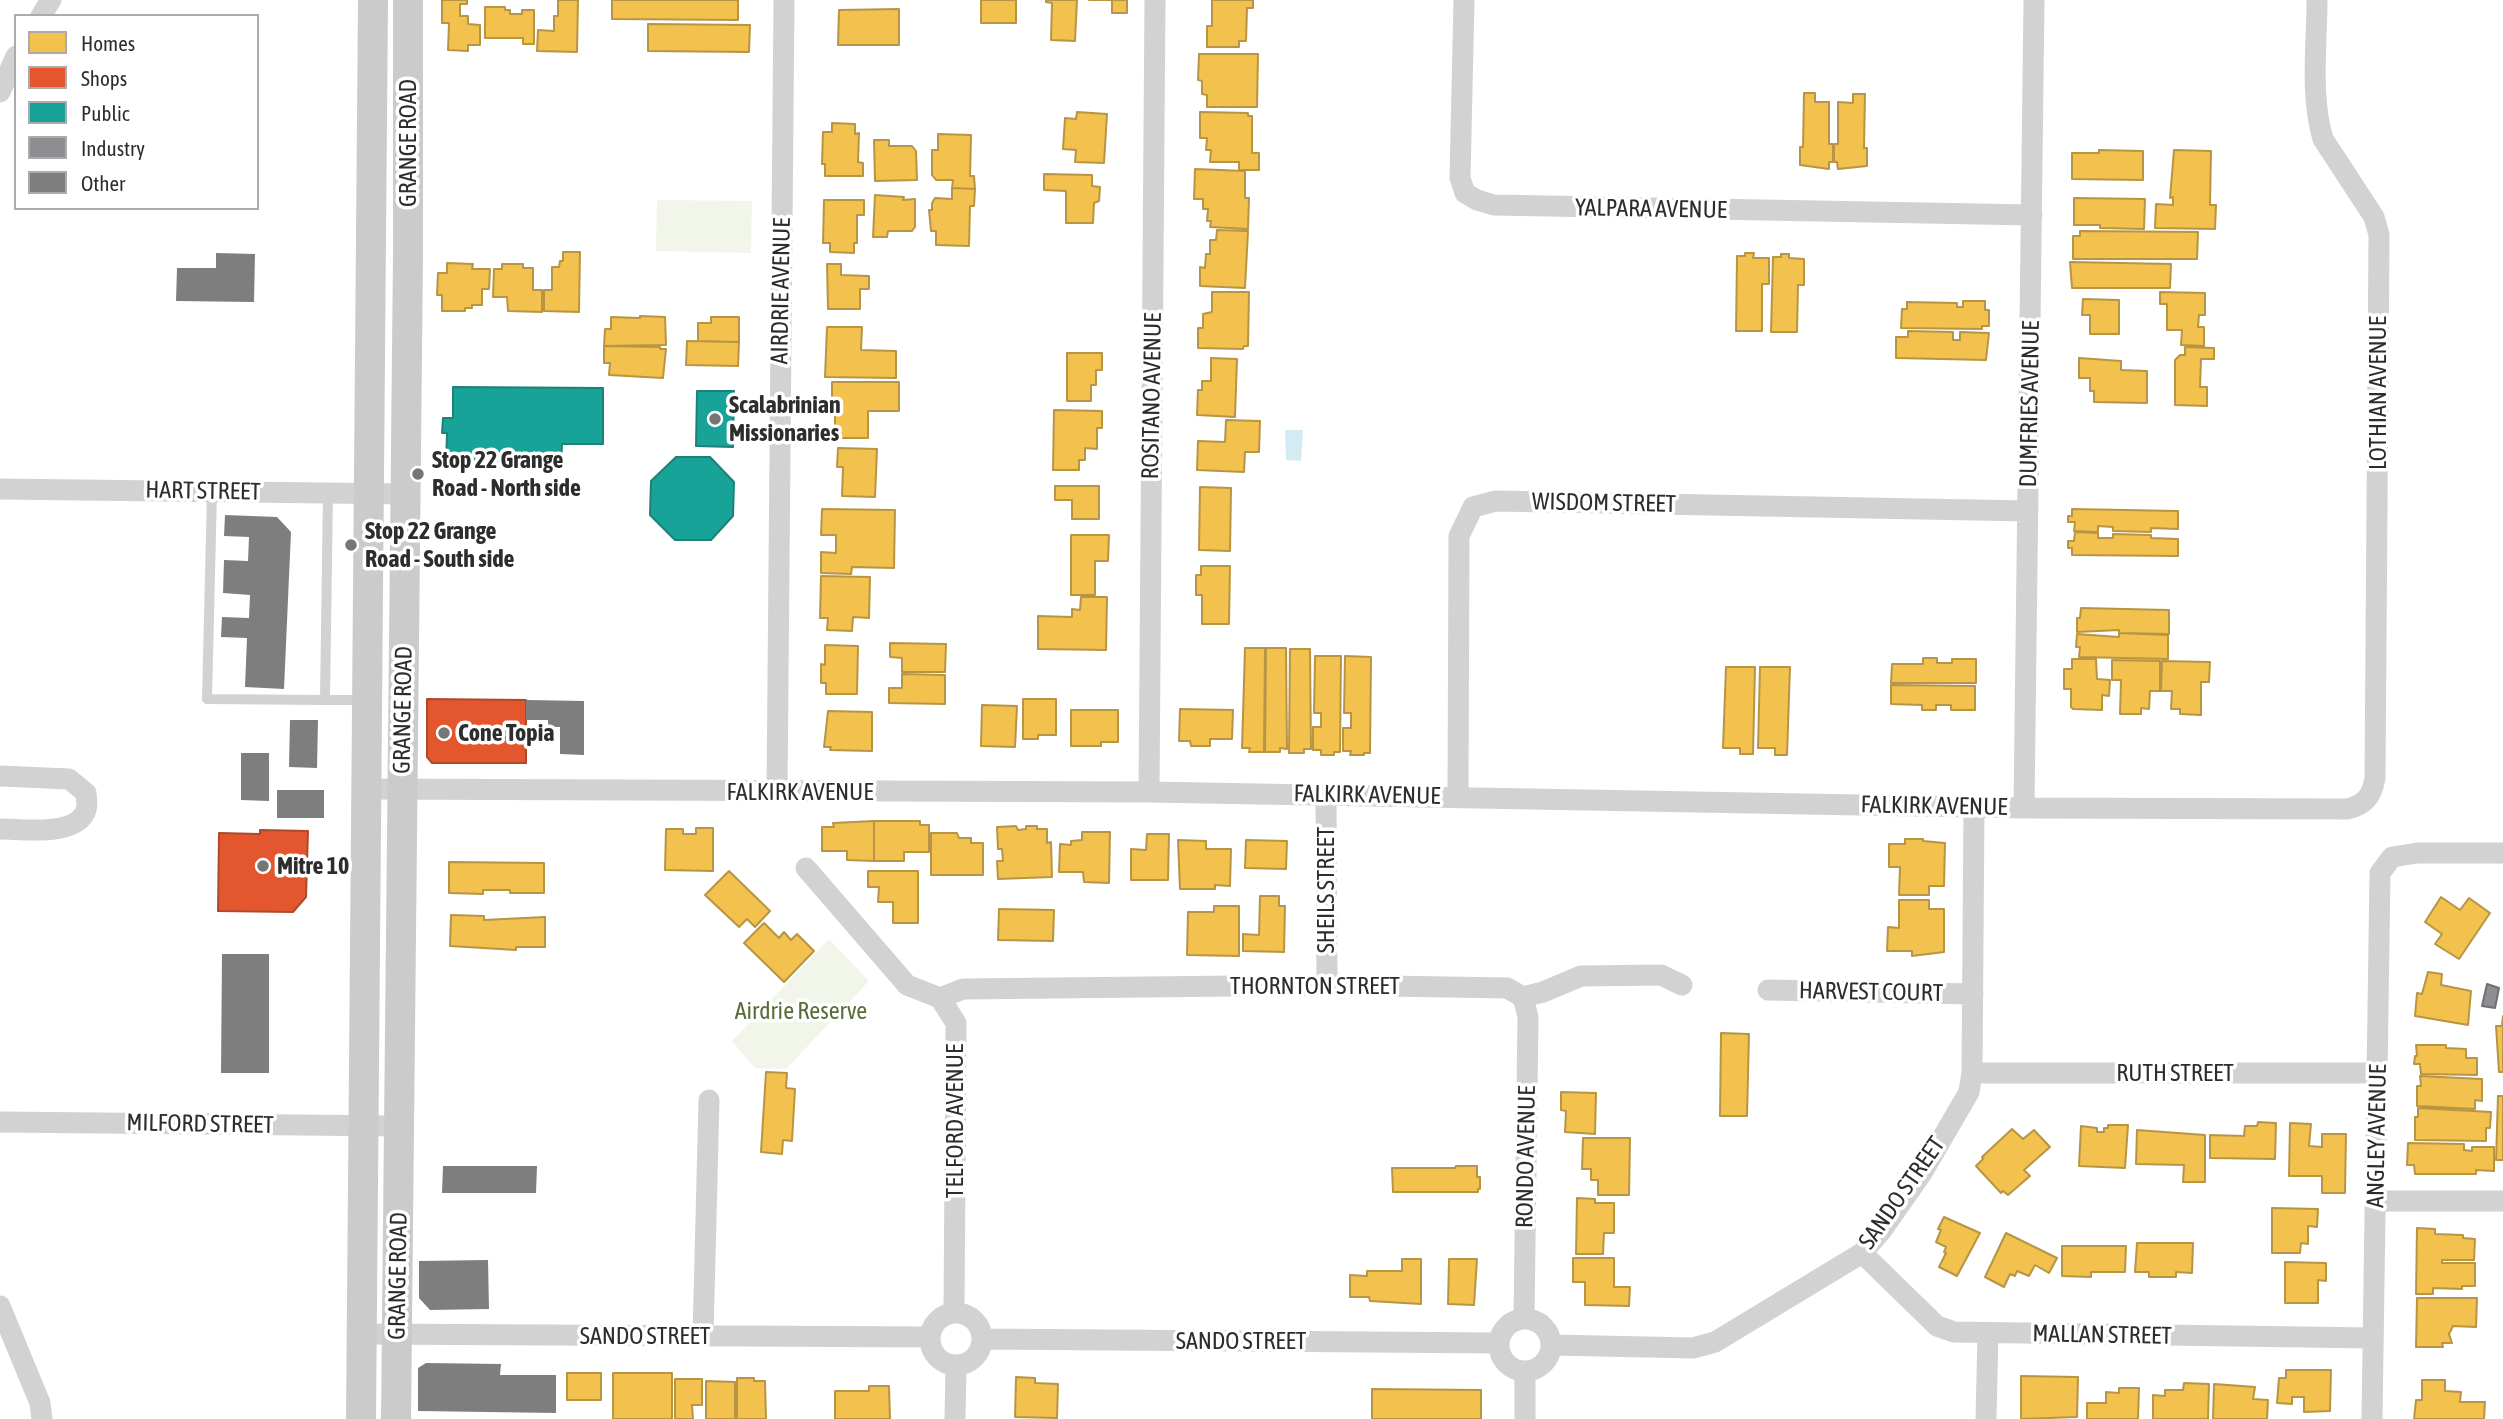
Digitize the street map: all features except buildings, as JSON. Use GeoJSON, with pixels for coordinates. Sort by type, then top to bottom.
{"type":"FeatureCollection","features":[{"type":"Feature","properties":{"kind":"main road","name":"GRANGE ROAD"},"geometry":{"type":"LineString","coordinates":[[373,0],[366,789],[383,926],[399,1126],[396,1419]]}},
{"type":"Feature","properties":{"kind":"main road","name":"GRANGE ROAD"},"geometry":{"type":"LineString","coordinates":[[360,1419],[363,1126],[383,926],[403,790],[408,0]]}},
{"type":"Feature","properties":{"kind":"street","name":"AIRDRIE AVENUE"},"geometry":{"type":"LineString","coordinates":[[777,792],[784,0]]}},
{"type":"Feature","properties":{"kind":"street","name":"ROSITANO AVENUE"},"geometry":{"type":"LineString","coordinates":[[1149,792],[1155,0]]}},
{"type":"Feature","properties":{"kind":"street","name":"YALPARA AVENUE"},"geometry":{"type":"LineString","coordinates":[[1464,0],[1460,178],[1465,193],[1477,200],[1494,205],[2032,215]]}},
{"type":"Feature","properties":{"kind":"street","name":"DUMFRIES AVENUE"},"geometry":{"type":"LineString","coordinates":[[2024,807],[2034,0]]}},
{"type":"Feature","properties":{"kind":"street","name":"LOTHIAN AVENUE"},"geometry":{"type":"LineString","coordinates":[[2317,0],[2316,103],[2319,126],[2323,139],[2374,217],[2379,235],[2375,778],[2373,791],[2366,800]]}},
{"type":"Feature","properties":{"kind":"street"},"geometry":{"type":"LineString","coordinates":[[0,92],[14,60]]}},
{"type":"Feature","properties":{"kind":"street","name":"HART STREET"},"geometry":{"type":"LineString","coordinates":[[0,489],[406,494]]}},
{"type":"Feature","properties":{"kind":"street","name":"WISDOM STREET"},"geometry":{"type":"LineString","coordinates":[[1458,796],[1460,536],[1473,507],[1496,501],[2028,511]]}},
{"type":"Feature","properties":{"kind":"street"},"geometry":{"type":"LineString","coordinates":[[0,776],[69,779],[86,793],[87,808],[78,823],[64,829],[0,829]]}},
{"type":"Feature","properties":{"kind":"street","name":"FALKIRK AVENUE"},"geometry":{"type":"LineString","coordinates":[[366,789],[1149,792],[2024,807],[2347,809],[2359,806],[2366,800]]}},
{"type":"Feature","properties":{"kind":"street","name":"SHEILS STREET"},"geometry":{"type":"LineString","coordinates":[[1326,795],[1326,985]]}},
{"type":"Feature","properties":{"kind":"street","name":"SANDO STREET"},"geometry":{"type":"LineString","coordinates":[[1552,1345],[1693,1348],[1716,1342],[1862,1253],[1881,1230],[1922,1173],[1969,1092],[1972,1073],[1974,806]]}},
{"type":"Feature","properties":{"kind":"street","name":"ANGLEY AVENUE"},"geometry":{"type":"LineString","coordinates":[[2372,1419],[2380,873],[2392,857],[2417,853],[2503,853]]}},
{"type":"Feature","properties":{"kind":"street"},"geometry":{"type":"LineString","coordinates":[[806,868],[907,985],[940,998]]}},
{"type":"Feature","properties":{"kind":"street"},"geometry":{"type":"LineString","coordinates":[[1523,997],[1543,992],[1581,976],[1661,975],[1682,985]]}},
{"type":"Feature","properties":{"kind":"street","name":"THORNTON STREET"},"geometry":{"type":"LineString","coordinates":[[940,998],[964,989],[1326,985],[1507,988],[1523,997]]}},
{"type":"Feature","properties":{"kind":"street","name":"HARVEST COURT"},"geometry":{"type":"LineString","coordinates":[[1768,990],[1973,994]]}},
{"type":"Feature","properties":{"kind":"street","name":"RONDO AVENUE"},"geometry":{"type":"LineString","coordinates":[[1523,997],[1528,1017],[1524,1318]]}},
{"type":"Feature","properties":{"kind":"street","name":"TELFORD AVENUE"},"geometry":{"type":"LineString","coordinates":[[940,998],[956,1023],[954,1312]]}},
{"type":"Feature","properties":{"kind":"street","name":"RUTH STREET"},"geometry":{"type":"LineString","coordinates":[[1972,1073],[2377,1073]]}},
{"type":"Feature","properties":{"kind":"street"},"geometry":{"type":"LineString","coordinates":[[703,1336],[709,1100]]}},
{"type":"Feature","properties":{"kind":"street","name":"MILFORD STREET"},"geometry":{"type":"LineString","coordinates":[[0,1122],[399,1126]]}},
{"type":"Feature","properties":{"kind":"street"},"geometry":{"type":"LineString","coordinates":[[2376,1201],[2503,1201]]}},
{"type":"Feature","properties":{"kind":"street","name":"MALLAN STREET"},"geometry":{"type":"LineString","coordinates":[[1862,1253],[1937,1326],[1954,1332],[2373,1338]]}},
{"type":"Feature","properties":{"kind":"street"},"geometry":{"type":"LineString","coordinates":[[0,1306],[40,1403],[42,1419]]}},
{"type":"Feature","properties":{"kind":"street"},"geometry":{"type":"LineString","coordinates":[[954,1312],[971,1317],[981,1330],[982,1339],[977,1354],[964,1364],[956,1366],[939,1360],[934,1353],[930,1337],[931,1329],[940,1317],[954,1312]]}},
{"type":"Feature","properties":{"kind":"street"},"geometry":{"type":"LineString","coordinates":[[1524,1318],[1539,1322],[1546,1328],[1552,1345],[1549,1357],[1543,1365],[1525,1372],[1512,1368],[1505,1362],[1499,1343],[1508,1325],[1524,1318]]}},
{"type":"Feature","properties":{"kind":"street"},"geometry":{"type":"LineString","coordinates":[[1986,1419],[1988,1333]]}},
{"type":"Feature","properties":{"kind":"street","name":"SANDO STREET"},"geometry":{"type":"LineString","coordinates":[[361,1334],[930,1337]]}},
{"type":"Feature","properties":{"kind":"street","name":"SANDO STREET"},"geometry":{"type":"LineString","coordinates":[[982,1339],[1499,1343]]}},
{"type":"Feature","properties":{"kind":"street"},"geometry":{"type":"LineString","coordinates":[[955,1419],[956,1366]]}},
{"type":"Feature","properties":{"kind":"street"},"geometry":{"type":"LineString","coordinates":[[1525,1372],[1525,1419]]}},
{"type":"Feature","properties":{"kind":"lane","name":"GRANGE ROAD"},"geometry":{"type":"LineString","coordinates":[[212,492],[207,699],[367,700]]}},
{"type":"Feature","properties":{"kind":"lane"},"geometry":{"type":"LineString","coordinates":[[325,700],[328,492]]}},
{"type":"Feature","properties":{"kind":"green space"},"geometry":{"type":"Polygon","coordinates":[[[657,200],[752,201],[751,253],[656,251],[657,200]]]}},
{"type":"Feature","properties":{"kind":"green space","name":"Airdrie Reserve"},"geometry":{"type":"Polygon","coordinates":[[[829,939],[869,981],[786,1069],[755,1068],[732,1041],[829,939]]]}},
{"type":"Feature","properties":{"kind":"water"},"geometry":{"type":"Polygon","coordinates":[[[1285,430],[1303,430],[1301,461],[1286,460],[1285,430]]]}},
{"type":"Feature","properties":{"kind":"place","name":"Scalabrinian Missionaries"},"geometry":{"type":"Point","coordinates":[715,419]}},
{"type":"Feature","properties":{"kind":"place","name":"Stop 22 Grange Road - North side"},"geometry":{"type":"Point","coordinates":[418,474]}},
{"type":"Feature","properties":{"kind":"place","name":"Stop 22 Grange Road - South side"},"geometry":{"type":"Point","coordinates":[351,545]}},
{"type":"Feature","properties":{"kind":"place","name":"Cone Topia"},"geometry":{"type":"Point","coordinates":[444,733]}},
{"type":"Feature","properties":{"kind":"place","name":"Mitre 10"},"geometry":{"type":"Point","coordinates":[263,866]}}]}
